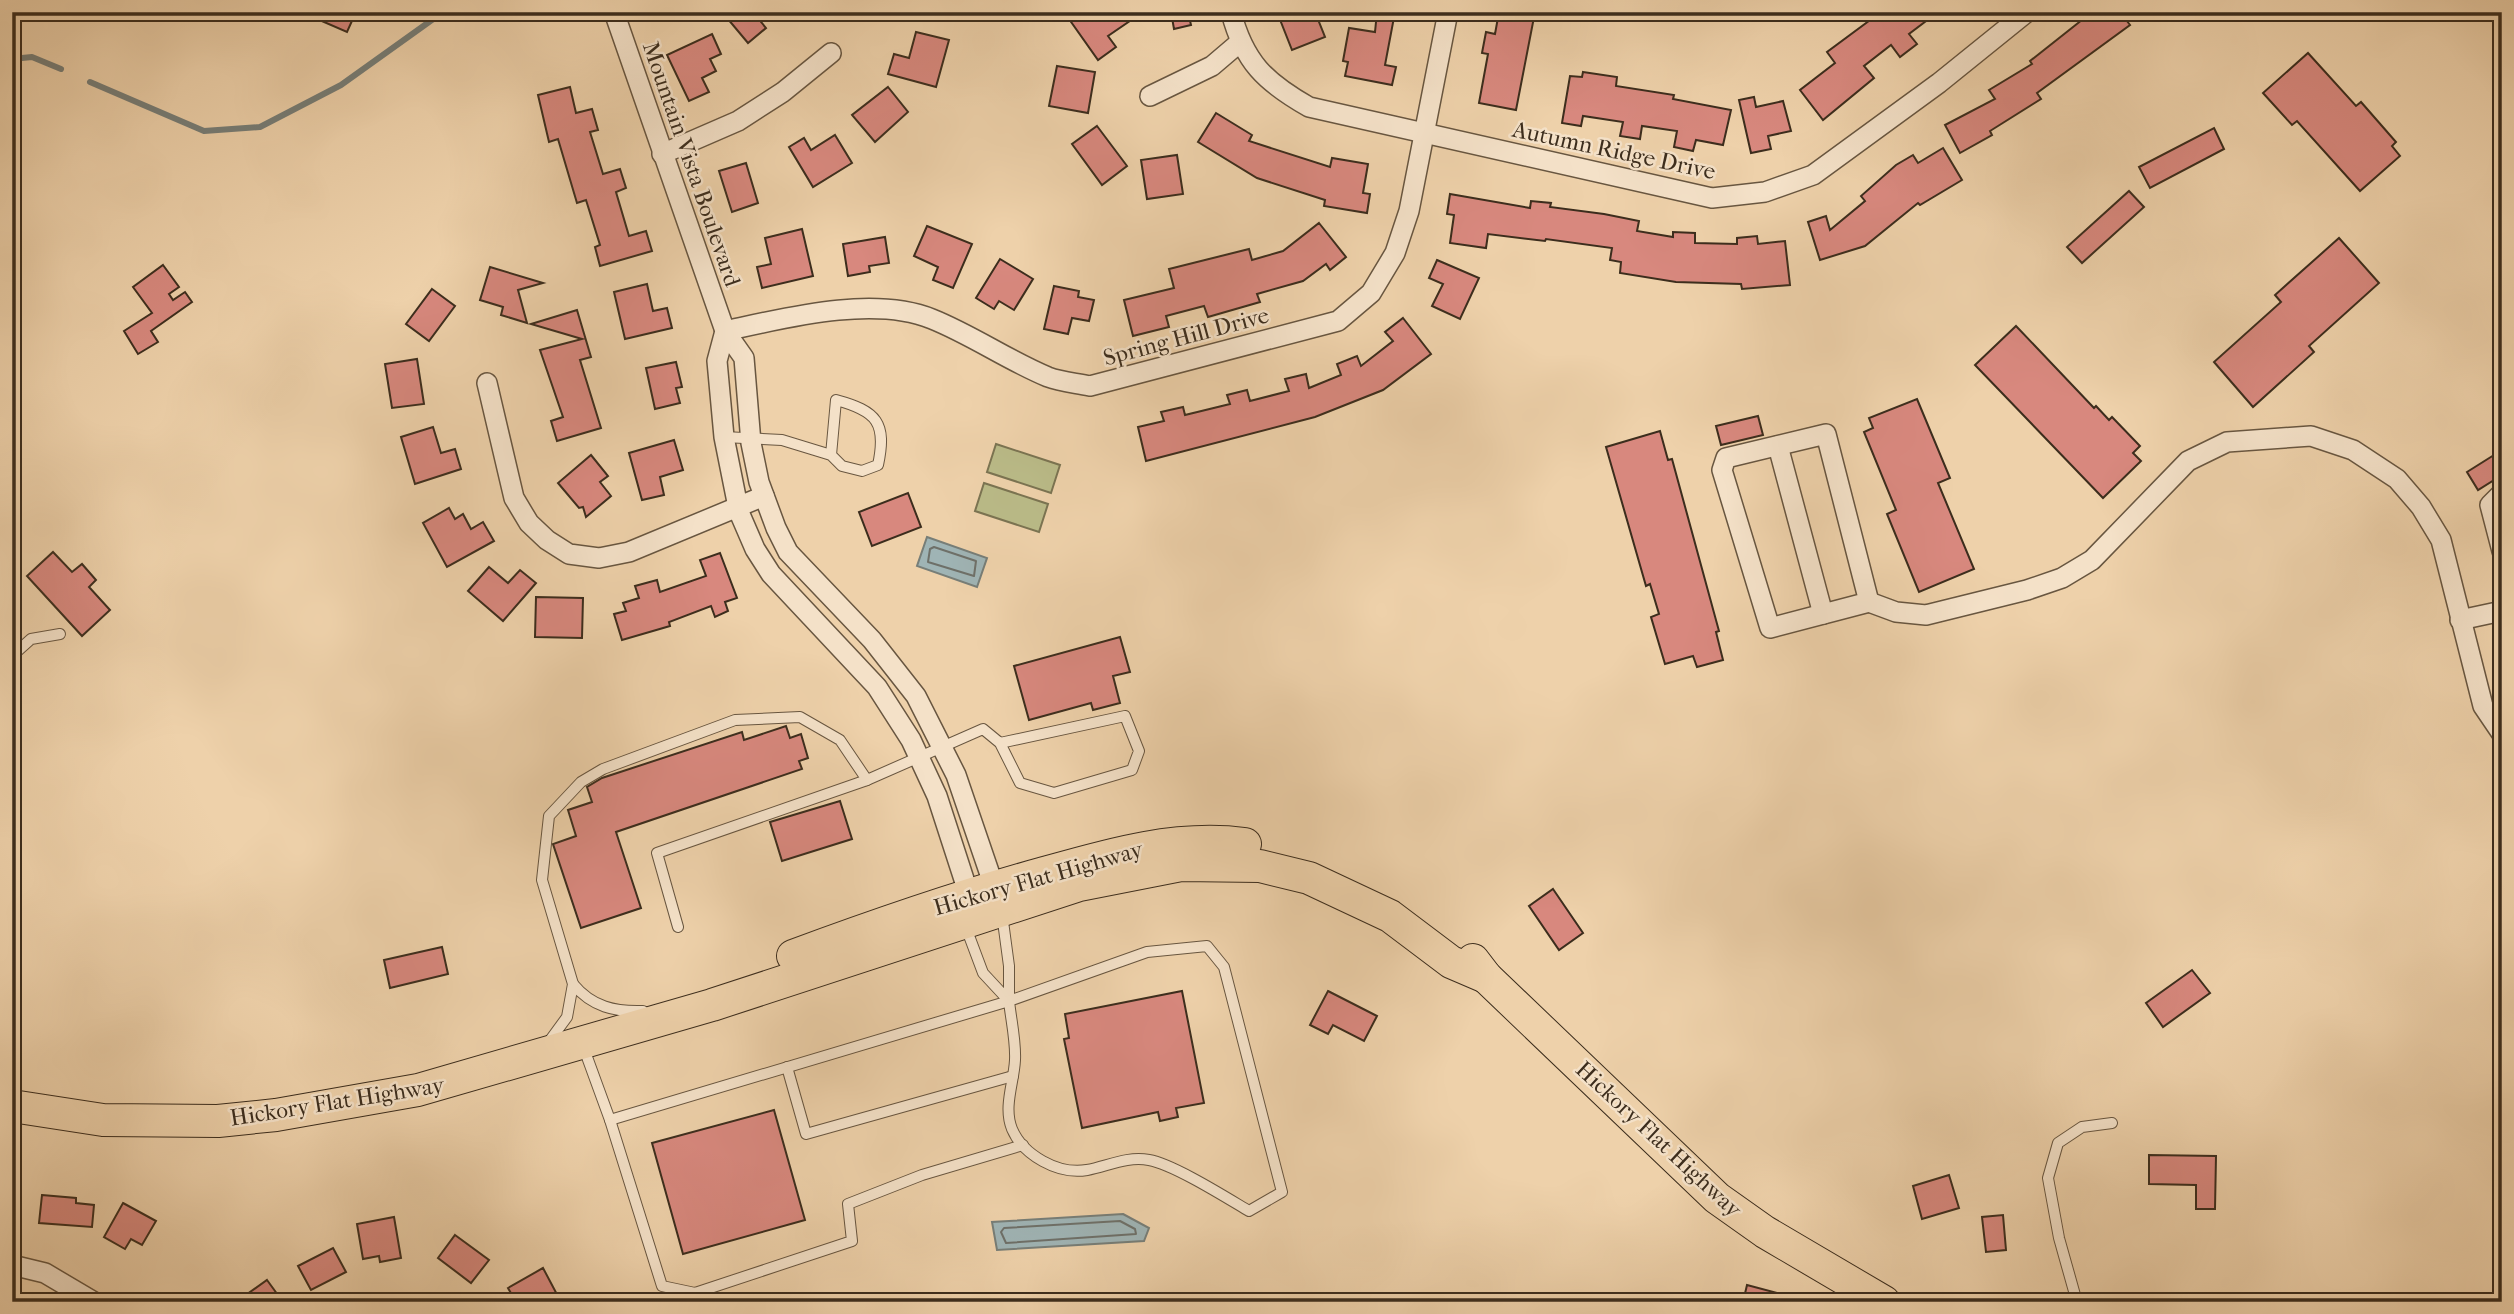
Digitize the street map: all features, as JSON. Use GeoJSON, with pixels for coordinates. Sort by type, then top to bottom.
{"type":"FeatureCollection","features":[{"type":"Feature","properties":{"kind":"main road","name":"Hickory Flat Highway"},"geometry":{"type":"LineString","coordinates":[[577,1044],[643,1011],[981,906],[1148,869],[1210,863],[1260,866],[1309,878],[1363,902],[1421,937],[1451,962],[1486,977],[1717,1198],[1765,1233],[1884,1302]]}},
{"type":"Feature","properties":{"kind":"main road","name":"Hickory Flat Highway"},"geometry":{"type":"LineString","coordinates":[[12,1106],[103,1119],[218,1121],[276,1115],[418,1090],[712,1005],[981,906]]}},
{"type":"Feature","properties":{"kind":"street","name":"Mountain Vista Boulevard"},"geometry":{"type":"LineString","coordinates":[[614,12],[725,331],[744,358],[750,439],[764,496],[788,552],[872,640],[904,678],[944,747],[981,906]]}},
{"type":"Feature","properties":{"kind":"street","name":"Autumn Ridge Drive"},"geometry":{"type":"LineString","coordinates":[[1231,12],[1239,43],[1277,89],[1309,107],[1712,198],[1765,192],[1813,175],[1939,83],[2026,12]]}},
{"type":"Feature","properties":{"kind":"street","name":"Spring Hill Drive"},"geometry":{"type":"LineString","coordinates":[[725,331],[792,317],[856,310],[893,312],[930,318],[1050,378],[1090,386],[1339,321],[1370,293],[1395,253],[1409,211],[1448,12]]}},
{"type":"Feature","properties":{"kind":"street"},"geometry":{"type":"LineString","coordinates":[[1150,96],[1212,66],[1239,43]]}},
{"type":"Feature","properties":{"kind":"street"},"geometry":{"type":"LineString","coordinates":[[662,154],[738,121],[783,92],[831,53]]}},
{"type":"Feature","properties":{"kind":"street"},"geometry":{"type":"LineString","coordinates":[[725,331],[717,361],[724,437],[738,504],[755,549],[771,574],[877,687],[921,759],[981,906]]}},
{"type":"Feature","properties":{"kind":"street"},"geometry":{"type":"LineString","coordinates":[[487,383],[514,498],[529,523],[547,540],[569,554],[599,558],[629,552],[738,504],[764,496]]}},
{"type":"Feature","properties":{"kind":"street"},"geometry":{"type":"LineString","coordinates":[[1870,602],[1826,434],[1726,458],[1722,470],[1770,628],[1870,602],[1896,612],[1926,615],[2028,590],[2062,578],[2092,560],[2188,461],[2227,442],[2311,436],[2353,450],[2396,479],[2421,507],[2441,540],[2483,706],[2502,734]]}},
{"type":"Feature","properties":{"kind":"street"},"geometry":{"type":"LineString","coordinates":[[1777,446],[1823,614]]}},
{"type":"Feature","properties":{"kind":"street"},"geometry":{"type":"LineString","coordinates":[[2502,493],[2490,505],[2502,551]]}},
{"type":"Feature","properties":{"kind":"street"},"geometry":{"type":"LineString","coordinates":[[2460,620],[2502,611]]}},
{"type":"Feature","properties":{"kind":"street"},"geometry":{"type":"LineString","coordinates":[[12,1265],[45,1273],[94,1302]]}},
{"type":"Feature","properties":{"kind":"lane"},"geometry":{"type":"LineString","coordinates":[[724,437],[782,440],[831,455],[842,466],[862,471],[878,465],[883,443],[879,422],[861,407],[836,400],[831,455]]}},
{"type":"Feature","properties":{"kind":"lane"},"geometry":{"type":"LineString","coordinates":[[12,656],[31,639],[60,634]]}},
{"type":"Feature","properties":{"kind":"lane"},"geometry":{"type":"LineString","coordinates":[[678,927],[657,853],[867,780],[921,759],[983,729],[1000,743],[1020,783],[1054,793],[1132,770],[1139,751],[1125,716],[1000,743]]}},
{"type":"Feature","properties":{"kind":"lane"},"geometry":{"type":"LineString","coordinates":[[643,1011],[599,1005],[587,999],[573,984],[542,880],[549,816],[581,782],[603,769],[735,720],[800,717],[840,740],[867,780]]}},
{"type":"Feature","properties":{"kind":"lane"},"geometry":{"type":"LineString","coordinates":[[981,906],[983,973],[1009,1001]]}},
{"type":"Feature","properties":{"kind":"lane"},"geometry":{"type":"LineString","coordinates":[[610,1120],[1009,1001],[1147,953],[1207,946],[1224,967],[1282,1192],[1249,1211],[1216,1190],[1150,1160],[1115,1161],[1085,1171],[1046,1165],[1023,1145],[1012,1128],[1009,1100],[1015,1058],[1009,1001],[1009,966],[981,906]]}},
{"type":"Feature","properties":{"kind":"lane"},"geometry":{"type":"LineString","coordinates":[[533,1058],[552,1039],[567,1017],[573,984]]}},
{"type":"Feature","properties":{"kind":"lane"},"geometry":{"type":"LineString","coordinates":[[577,1044],[610,1120],[662,1286],[695,1293],[852,1241],[848,1204],[922,1175],[1023,1145]]}},
{"type":"Feature","properties":{"kind":"lane"},"geometry":{"type":"LineString","coordinates":[[787,1067],[806,1134],[1013,1076]]}},
{"type":"Feature","properties":{"kind":"lane"},"geometry":{"type":"LineString","coordinates":[[2077,1302],[2059,1238],[2048,1178],[2058,1143],[2082,1127],[2112,1123]]}},
{"type":"Feature","properties":{"kind":"green space"},"geometry":{"type":"Polygon","coordinates":[[[996,444],[1060,465],[1051,493],[987,472],[996,444]]]}},
{"type":"Feature","properties":{"kind":"green space"},"geometry":{"type":"Polygon","coordinates":[[[984,483],[1048,504],[1039,532],[975,511],[984,483]]]}},
{"type":"Feature","properties":{"kind":"water"},"geometry":{"type":"Polygon","coordinates":[[[927,537],[987,558],[977,587],[917,566],[927,537]]]}},
{"type":"Feature","properties":{"kind":"water"},"geometry":{"type":"Polygon","coordinates":[[[1123,1214],[1149,1228],[1144,1241],[997,1250],[992,1222],[1123,1214]]]}},
{"type":"Feature","properties":{"kind":"building"},"geometry":{"type":"Polygon","coordinates":[[[301,12],[356,12],[347,32],[301,12]]]}},
{"type":"Feature","properties":{"kind":"building"},"geometry":{"type":"Polygon","coordinates":[[[722,12],[753,12],[766,28],[748,43],[722,12]]]}},
{"type":"Feature","properties":{"kind":"building"},"geometry":{"type":"Polygon","coordinates":[[[1079,12],[1143,12],[1108,36],[1116,47],[1098,60],[1069,19],[1079,12]]]}},
{"type":"Feature","properties":{"kind":"building"},"geometry":{"type":"Polygon","coordinates":[[[1171,12],[1188,12],[1191,25],[1174,29],[1171,12]]]}},
{"type":"Feature","properties":{"kind":"building"},"geometry":{"type":"Polygon","coordinates":[[[1277,12],[1315,12],[1325,37],[1292,50],[1277,12]]]}},
{"type":"Feature","properties":{"kind":"building"},"geometry":{"type":"Polygon","coordinates":[[[1377,12],[1395,12],[1385,65],[1396,67],[1392,85],[1345,76],[1348,62],[1343,61],[1349,28],[1375,32],[1377,12]]]}},
{"type":"Feature","properties":{"kind":"building"},"geometry":{"type":"Polygon","coordinates":[[[1499,12],[1535,12],[1516,110],[1479,103],[1488,54],[1482,53],[1486,32],[1495,34],[1499,12]]]}},
{"type":"Feature","properties":{"kind":"building"},"geometry":{"type":"Polygon","coordinates":[[[1881,12],[1938,12],[1909,34],[1917,44],[1900,57],[1891,45],[1864,66],[1874,78],[1823,120],[1800,90],[1835,63],[1827,52],[1881,12]]]}},
{"type":"Feature","properties":{"kind":"building"},"geometry":{"type":"Polygon","coordinates":[[[2092,12],[2120,12],[2130,25],[2037,93],[2041,99],[1990,131],[1992,135],[1960,153],[1945,125],[1995,99],[1989,90],[2032,64],[2030,61],[2092,12]]]}},
{"type":"Feature","properties":{"kind":"building"},"geometry":{"type":"Polygon","coordinates":[[[916,32],[949,40],[936,87],[888,74],[894,54],[909,58],[916,32]]]}},
{"type":"Feature","properties":{"kind":"building"},"geometry":{"type":"Polygon","coordinates":[[[712,34],[721,54],[710,59],[716,71],[702,78],[709,92],[689,101],[667,55],[712,34]]]}},
{"type":"Feature","properties":{"kind":"building"},"geometry":{"type":"Polygon","coordinates":[[[2308,53],[2356,106],[2361,102],[2396,142],[2392,146],[2400,156],[2360,191],[2297,121],[2292,125],[2263,93],[2308,53]]]}},
{"type":"Feature","properties":{"kind":"building"},"geometry":{"type":"Polygon","coordinates":[[[1057,66],[1095,72],[1088,113],[1049,106],[1057,66]]]}},
{"type":"Feature","properties":{"kind":"building"},"geometry":{"type":"Polygon","coordinates":[[[1583,72],[1617,77],[1616,86],[1674,95],[1673,99],[1731,110],[1723,145],[1696,140],[1693,151],[1674,147],[1677,131],[1642,126],[1640,139],[1620,136],[1623,122],[1583,116],[1581,126],[1562,123],[1570,76],[1582,77],[1583,72]]]}},
{"type":"Feature","properties":{"kind":"building"},"geometry":{"type":"Polygon","coordinates":[[[570,87],[576,113],[592,109],[598,130],[590,132],[603,174],[620,169],[626,188],[616,192],[629,236],[646,231],[652,251],[600,266],[595,247],[600,245],[586,200],[577,203],[558,139],[549,142],[538,95],[570,87]]]}},
{"type":"Feature","properties":{"kind":"building"},"geometry":{"type":"Polygon","coordinates":[[[888,87],[908,112],[875,142],[852,115],[888,87]]]}},
{"type":"Feature","properties":{"kind":"building"},"geometry":{"type":"Polygon","coordinates":[[[1754,97],[1756,107],[1783,101],[1791,131],[1768,136],[1771,149],[1751,153],[1739,100],[1754,97]]]}},
{"type":"Feature","properties":{"kind":"building"},"geometry":{"type":"Polygon","coordinates":[[[1216,113],[1252,135],[1249,141],[1330,167],[1332,158],[1368,164],[1363,193],[1370,194],[1367,213],[1324,206],[1325,200],[1257,178],[1198,142],[1216,113]]]}},
{"type":"Feature","properties":{"kind":"building"},"geometry":{"type":"Polygon","coordinates":[[[1097,126],[1127,166],[1102,185],[1072,144],[1097,126]]]}},
{"type":"Feature","properties":{"kind":"building"},"geometry":{"type":"Polygon","coordinates":[[[2214,128],[2224,149],[2150,188],[2139,167],[2214,128]]]}},
{"type":"Feature","properties":{"kind":"building"},"geometry":{"type":"Polygon","coordinates":[[[835,135],[852,163],[813,187],[789,147],[804,138],[811,150],[835,135]]]}},
{"type":"Feature","properties":{"kind":"building"},"geometry":{"type":"Polygon","coordinates":[[[1943,148],[1962,180],[1920,205],[1918,203],[1865,246],[1820,260],[1808,222],[1826,216],[1830,230],[1865,201],[1861,196],[1896,165],[1913,155],[1918,163],[1943,148]]]}},
{"type":"Feature","properties":{"kind":"building"},"geometry":{"type":"Polygon","coordinates":[[[1177,155],[1183,194],[1147,199],[1141,160],[1177,155]]]}},
{"type":"Feature","properties":{"kind":"building"},"geometry":{"type":"Polygon","coordinates":[[[746,163],[758,203],[732,212],[719,171],[746,163]]]}},
{"type":"Feature","properties":{"kind":"building"},"geometry":{"type":"Polygon","coordinates":[[[2129,191],[2144,207],[2082,263],[2067,247],[2129,191]]]}},
{"type":"Feature","properties":{"kind":"building"},"geometry":{"type":"Polygon","coordinates":[[[1450,194],[1530,208],[1531,201],[1551,203],[1550,207],[1639,221],[1637,231],[1673,237],[1673,232],[1695,233],[1695,243],[1737,244],[1737,238],[1757,236],[1758,244],[1785,241],[1790,285],[1742,289],[1741,284],[1676,282],[1620,273],[1621,262],[1610,260],[1612,248],[1546,239],[1488,234],[1486,248],[1450,243],[1454,215],[1447,214],[1450,194]]]}},
{"type":"Feature","properties":{"kind":"building"},"geometry":{"type":"Polygon","coordinates":[[[1319,223],[1346,257],[1330,270],[1326,264],[1303,281],[1257,294],[1260,302],[1208,317],[1204,306],[1166,316],[1169,327],[1133,336],[1124,300],[1174,288],[1169,269],[1249,249],[1252,260],[1283,251],[1319,223]]]}},
{"type":"Feature","properties":{"kind":"building"},"geometry":{"type":"Polygon","coordinates":[[[927,226],[972,244],[953,288],[933,280],[938,267],[914,256],[927,226]]]}},
{"type":"Feature","properties":{"kind":"building"},"geometry":{"type":"Polygon","coordinates":[[[802,229],[813,276],[762,288],[757,267],[771,264],[765,238],[802,229]]]}},
{"type":"Feature","properties":{"kind":"building"},"geometry":{"type":"Polygon","coordinates":[[[885,237],[889,263],[869,266],[870,272],[848,276],[843,244],[885,237]]]}},
{"type":"Feature","properties":{"kind":"building"},"geometry":{"type":"Polygon","coordinates":[[[2339,238],[2379,283],[2309,346],[2314,352],[2253,407],[2214,362],[2281,302],[2275,295],[2339,238]]]}},
{"type":"Feature","properties":{"kind":"building"},"geometry":{"type":"Polygon","coordinates":[[[1000,259],[1033,279],[1014,310],[999,301],[994,309],[976,298],[1000,259]]]}},
{"type":"Feature","properties":{"kind":"building"},"geometry":{"type":"Polygon","coordinates":[[[1437,260],[1479,278],[1460,319],[1432,306],[1443,284],[1429,278],[1437,260]]]}},
{"type":"Feature","properties":{"kind":"building"},"geometry":{"type":"Polygon","coordinates":[[[163,265],[179,287],[169,294],[173,300],[185,292],[192,302],[151,331],[158,342],[138,354],[124,331],[152,313],[133,287],[163,265]]]}},
{"type":"Feature","properties":{"kind":"building"},"geometry":{"type":"Polygon","coordinates":[[[490,267],[543,283],[518,290],[527,323],[501,315],[503,307],[480,300],[490,267]]]}},
{"type":"Feature","properties":{"kind":"building"},"geometry":{"type":"Polygon","coordinates":[[[647,284],[653,311],[667,308],[672,328],[625,339],[614,292],[647,284]]]}},
{"type":"Feature","properties":{"kind":"building"},"geometry":{"type":"Polygon","coordinates":[[[1054,286],[1079,291],[1078,297],[1094,300],[1089,321],[1072,318],[1068,334],[1044,329],[1054,286]]]}},
{"type":"Feature","properties":{"kind":"building"},"geometry":{"type":"Polygon","coordinates":[[[432,289],[455,306],[429,341],[406,324],[432,289]]]}},
{"type":"Feature","properties":{"kind":"building"},"geometry":{"type":"Polygon","coordinates":[[[577,310],[591,357],[580,360],[601,428],[557,441],[551,421],[563,417],[540,350],[582,339],[531,324],[577,310]]]}},
{"type":"Feature","properties":{"kind":"building"},"geometry":{"type":"Polygon","coordinates":[[[1403,318],[1431,354],[1383,390],[1315,417],[1146,461],[1138,427],[1164,421],[1161,412],[1183,407],[1185,415],[1230,404],[1227,395],[1247,390],[1250,401],[1289,391],[1285,379],[1306,374],[1309,388],[1341,375],[1337,364],[1357,356],[1361,366],[1393,341],[1385,332],[1403,318]]]}},
{"type":"Feature","properties":{"kind":"building"},"geometry":{"type":"Polygon","coordinates":[[[2016,326],[2094,408],[2096,406],[2109,420],[2112,417],[2140,446],[2133,453],[2141,461],[2103,498],[1975,365],[2016,326]]]}},
{"type":"Feature","properties":{"kind":"building"},"geometry":{"type":"Polygon","coordinates":[[[417,359],[424,404],[392,408],[385,364],[417,359]]]}},
{"type":"Feature","properties":{"kind":"building"},"geometry":{"type":"Polygon","coordinates":[[[676,362],[682,387],[676,388],[680,403],[655,409],[646,368],[676,362]]]}},
{"type":"Feature","properties":{"kind":"building"},"geometry":{"type":"Polygon","coordinates":[[[1917,399],[1950,478],[1938,483],[1974,569],[1919,592],[1887,514],[1896,510],[1864,432],[1873,428],[1869,418],[1917,399]]]}},
{"type":"Feature","properties":{"kind":"building"},"geometry":{"type":"Polygon","coordinates":[[[1758,416],[1763,435],[1721,445],[1716,426],[1758,416]]]}},
{"type":"Feature","properties":{"kind":"building"},"geometry":{"type":"Polygon","coordinates":[[[433,427],[441,453],[455,449],[461,469],[415,484],[401,437],[433,427]]]}},
{"type":"Feature","properties":{"kind":"building"},"geometry":{"type":"Polygon","coordinates":[[[1660,431],[1668,460],[1672,459],[1719,631],[1716,632],[1723,660],[1697,667],[1693,656],[1665,664],[1651,617],[1659,614],[1650,584],[1646,586],[1606,447],[1660,431]]]}},
{"type":"Feature","properties":{"kind":"building"},"geometry":{"type":"Polygon","coordinates":[[[674,440],[683,470],[660,477],[664,495],[642,500],[629,453],[674,440]]]}},
{"type":"Feature","properties":{"kind":"building"},"geometry":{"type":"Polygon","coordinates":[[[2502,450],[2502,475],[2478,490],[2467,472],[2502,450]]]}},
{"type":"Feature","properties":{"kind":"building"},"geometry":{"type":"Polygon","coordinates":[[[591,455],[608,476],[600,482],[611,496],[586,517],[583,507],[579,508],[558,483],[591,455]]]}},
{"type":"Feature","properties":{"kind":"building"},"geometry":{"type":"Polygon","coordinates":[[[908,493],[921,527],[872,546],[859,512],[908,493]]]}},
{"type":"Feature","properties":{"kind":"building"},"geometry":{"type":"Polygon","coordinates":[[[449,508],[455,519],[463,514],[471,529],[483,522],[494,541],[447,567],[423,523],[449,508]]]}},
{"type":"Feature","properties":{"kind":"building"},"geometry":{"type":"Polygon","coordinates":[[[53,552],[72,572],[82,564],[96,580],[89,587],[110,610],[82,636],[27,576],[53,552]]]}},
{"type":"Feature","properties":{"kind":"building"},"geometry":{"type":"Polygon","coordinates":[[[720,553],[737,598],[725,602],[728,611],[715,617],[711,606],[669,622],[670,626],[622,640],[614,614],[626,611],[623,603],[639,598],[635,586],[657,580],[660,592],[706,576],[700,560],[720,553]]]}},
{"type":"Feature","properties":{"kind":"building"},"geometry":{"type":"Polygon","coordinates":[[[489,567],[508,583],[520,570],[536,583],[503,621],[468,591],[489,567]]]}},
{"type":"Feature","properties":{"kind":"building"},"geometry":{"type":"Polygon","coordinates":[[[536,597],[583,598],[582,638],[535,637],[536,597]]]}},
{"type":"Feature","properties":{"kind":"building"},"geometry":{"type":"Polygon","coordinates":[[[1120,637],[1130,672],[1113,676],[1120,703],[1093,710],[1091,703],[1029,720],[1014,666],[1120,637]]]}},
{"type":"Feature","properties":{"kind":"building"},"geometry":{"type":"Polygon","coordinates":[[[786,726],[790,738],[801,734],[808,758],[799,761],[802,769],[616,832],[641,908],[581,928],[553,844],[576,836],[568,810],[592,802],[587,787],[602,778],[742,732],[744,740],[786,726]]]}},
{"type":"Feature","properties":{"kind":"building"},"geometry":{"type":"Polygon","coordinates":[[[840,801],[852,839],[782,861],[770,822],[840,801]]]}},
{"type":"Feature","properties":{"kind":"building"},"geometry":{"type":"Polygon","coordinates":[[[1553,889],[1583,933],[1559,950],[1529,906],[1553,889]]]}},
{"type":"Feature","properties":{"kind":"building"},"geometry":{"type":"Polygon","coordinates":[[[442,947],[448,974],[390,988],[384,960],[442,947]]]}},
{"type":"Feature","properties":{"kind":"building"},"geometry":{"type":"Polygon","coordinates":[[[2192,970],[2210,993],[2163,1027],[2146,1003],[2192,970]]]}},
{"type":"Feature","properties":{"kind":"building"},"geometry":{"type":"Polygon","coordinates":[[[1182,991],[1204,1103],[1176,1108],[1178,1117],[1160,1121],[1158,1112],[1082,1128],[1064,1039],[1069,1038],[1065,1014],[1182,991]]]}},
{"type":"Feature","properties":{"kind":"building"},"geometry":{"type":"Polygon","coordinates":[[[1328,991],[1377,1016],[1364,1041],[1333,1025],[1328,1034],[1310,1025],[1328,991]]]}},
{"type":"Feature","properties":{"kind":"building"},"geometry":{"type":"Polygon","coordinates":[[[774,1110],[805,1220],[683,1254],[652,1143],[774,1110]]]}},
{"type":"Feature","properties":{"kind":"building"},"geometry":{"type":"Polygon","coordinates":[[[2149,1155],[2216,1156],[2215,1209],[2196,1209],[2196,1185],[2149,1184],[2149,1155]]]}},
{"type":"Feature","properties":{"kind":"building"},"geometry":{"type":"Polygon","coordinates":[[[1949,1175],[1959,1208],[1922,1219],[1913,1186],[1949,1175]]]}},
{"type":"Feature","properties":{"kind":"building"},"geometry":{"type":"Polygon","coordinates":[[[42,1195],[76,1198],[76,1203],[94,1205],[92,1227],[39,1223],[42,1195]]]}},
{"type":"Feature","properties":{"kind":"building"},"geometry":{"type":"Polygon","coordinates":[[[123,1203],[156,1221],[142,1245],[131,1239],[125,1249],[104,1237],[123,1203]]]}},
{"type":"Feature","properties":{"kind":"building"},"geometry":{"type":"Polygon","coordinates":[[[2003,1215],[2006,1250],[1986,1252],[1982,1217],[2003,1215]]]}},
{"type":"Feature","properties":{"kind":"building"},"geometry":{"type":"Polygon","coordinates":[[[394,1217],[401,1258],[380,1262],[379,1256],[363,1259],[357,1224],[394,1217]]]}},
{"type":"Feature","properties":{"kind":"building"},"geometry":{"type":"Polygon","coordinates":[[[455,1235],[489,1260],[471,1283],[438,1258],[455,1235]]]}},
{"type":"Feature","properties":{"kind":"building"},"geometry":{"type":"Polygon","coordinates":[[[333,1248],[346,1272],[311,1290],[298,1266],[333,1248]]]}},
{"type":"Feature","properties":{"kind":"building"},"geometry":{"type":"Polygon","coordinates":[[[543,1268],[561,1302],[516,1302],[508,1288],[543,1268]]]}},
{"type":"Feature","properties":{"kind":"building"},"geometry":{"type":"Polygon","coordinates":[[[267,1280],[283,1302],[236,1302],[267,1280]]]}},
{"type":"Feature","properties":{"kind":"building"},"geometry":{"type":"Polygon","coordinates":[[[1747,1285],[1792,1297],[1791,1302],[1743,1302],[1747,1285]]]}},
{"type":"Feature","properties":{"kind":"waterway"},"geometry":{"type":"LineString","coordinates":[[90,82],[204,131],[260,127],[341,85],[443,12]]}},
{"type":"Feature","properties":{"kind":"waterway"},"geometry":{"type":"LineString","coordinates":[[12,59],[32,57],[61,69]]}}]}
